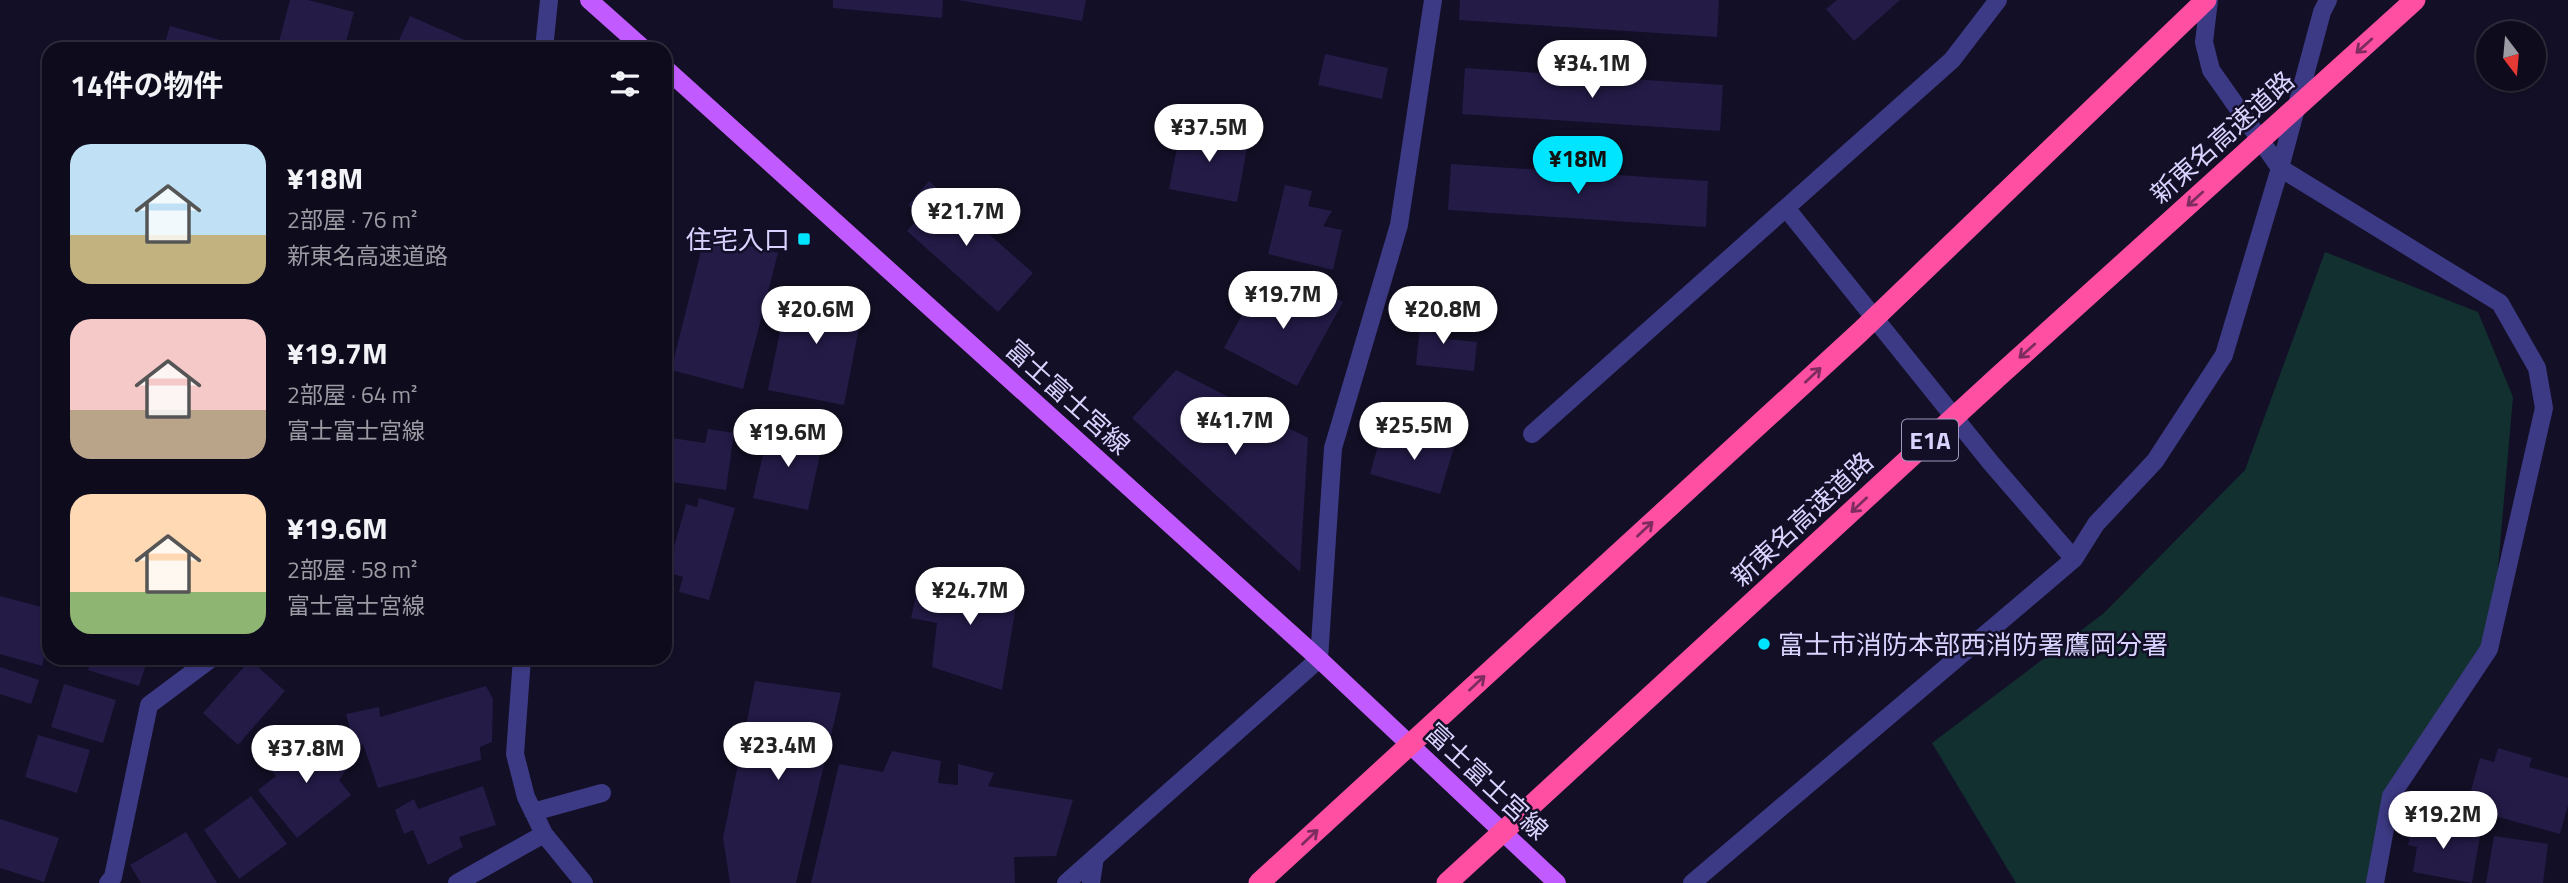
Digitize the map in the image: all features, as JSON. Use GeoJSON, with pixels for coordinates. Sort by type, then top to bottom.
{"type":"FeatureCollection","features":[{"type":"Feature","properties":{"kind":"highway"},"geometry":{"type":"LineString","coordinates":[[1259,883],[1860,332],[2208,0]]}},
{"type":"Feature","properties":{"kind":"highway","name":"新東名高速道路"},"geometry":{"type":"LineString","coordinates":[[1447,883],[2000,375],[2414,0]]}},
{"type":"Feature","properties":{"kind":"main road"},"geometry":{"type":"LineString","coordinates":[[589,0],[636,42]]}},
{"type":"Feature","properties":{"kind":"main road","name":"富士富士宮線"},"geometry":{"type":"LineString","coordinates":[[672,74],[1319,659],[1557,883]]}},
{"type":"Feature","properties":{"kind":"street"},"geometry":{"type":"LineString","coordinates":[[545,42],[550,0]]}},
{"type":"Feature","properties":{"kind":"street"},"geometry":{"type":"LineString","coordinates":[[1066,883],[1319,659],[1333,448],[1399,225],[1433,0]]}},
{"type":"Feature","properties":{"kind":"street"},"geometry":{"type":"LineString","coordinates":[[1532,434],[1952,61],[1998,0]]}},
{"type":"Feature","properties":{"kind":"street"},"geometry":{"type":"LineString","coordinates":[[2208,0],[2204,42],[2211,70],[2280,168],[2500,303],[2538,368],[2544,408],[2489,649],[2391,796],[2375,883]]}},
{"type":"Feature","properties":{"kind":"street"},"geometry":{"type":"LineString","coordinates":[[1692,883],[2074,559],[2096,524],[2155,461],[2224,355],[2280,168],[2322,12],[2328,0]]}},
{"type":"Feature","properties":{"kind":"street"},"geometry":{"type":"LineString","coordinates":[[1786,208],[1991,463],[2074,559]]}},
{"type":"Feature","properties":{"kind":"street"},"geometry":{"type":"LineString","coordinates":[[108,883],[113,877],[149,705],[203,665]]}},
{"type":"Feature","properties":{"kind":"street"},"geometry":{"type":"LineString","coordinates":[[521,665],[515,754],[526,797],[544,834],[584,883]]}},
{"type":"Feature","properties":{"kind":"street"},"geometry":{"type":"LineString","coordinates":[[533,812],[602,793]]}},
{"type":"Feature","properties":{"kind":"street"},"geometry":{"type":"LineString","coordinates":[[457,883],[544,834]]}},
{"type":"Feature","properties":{"kind":"street"},"geometry":{"type":"LineString","coordinates":[[1091,883],[1095,857]]}},
{"type":"Feature","properties":{"kind":"green space"},"geometry":{"type":"Polygon","coordinates":[[[2325,252],[2478,312],[2513,397],[2492,637],[2391,796],[2375,883],[2016,883],[1932,743],[2104,613],[2245,470],[2325,252]]]}},
{"type":"Feature","properties":{"kind":"building"},"geometry":{"type":"Polygon","coordinates":[[[290,0],[308,0],[354,12],[346,42],[279,42],[290,0]]]}},
{"type":"Feature","properties":{"kind":"building"},"geometry":{"type":"Polygon","coordinates":[[[833,0],[943,0],[942,18],[833,8],[833,0]]]}},
{"type":"Feature","properties":{"kind":"building"},"geometry":{"type":"Polygon","coordinates":[[[958,0],[1086,0],[1082,21],[958,0]]]}},
{"type":"Feature","properties":{"kind":"building"},"geometry":{"type":"Polygon","coordinates":[[[1460,0],[1719,0],[1717,37],[1459,20],[1460,0]]]}},
{"type":"Feature","properties":{"kind":"building"},"geometry":{"type":"Polygon","coordinates":[[[1837,0],[1900,0],[1854,41],[1826,9],[1837,0]]]}},
{"type":"Feature","properties":{"kind":"building"},"geometry":{"type":"Polygon","coordinates":[[[410,16],[469,42],[398,42],[410,16]]]}},
{"type":"Feature","properties":{"kind":"building"},"geometry":{"type":"Polygon","coordinates":[[[170,26],[227,42],[165,42],[170,26]]]}},
{"type":"Feature","properties":{"kind":"building"},"geometry":{"type":"Polygon","coordinates":[[[1325,54],[1388,68],[1382,99],[1318,85],[1325,54]]]}},
{"type":"Feature","properties":{"kind":"building"},"geometry":{"type":"Polygon","coordinates":[[[1465,68],[1723,85],[1720,131],[1462,114],[1465,68]]]}},
{"type":"Feature","properties":{"kind":"building"},"geometry":{"type":"Polygon","coordinates":[[[1181,126],[1249,138],[1237,202],[1169,189],[1181,126]]]}},
{"type":"Feature","properties":{"kind":"building"},"geometry":{"type":"Polygon","coordinates":[[[1451,164],[1708,181],[1706,227],[1448,210],[1451,164]]]}},
{"type":"Feature","properties":{"kind":"building"},"geometry":{"type":"Polygon","coordinates":[[[929,181],[1033,273],[998,312],[907,231],[920,216],[908,205],[929,181]]]}},
{"type":"Feature","properties":{"kind":"building"},"geometry":{"type":"Polygon","coordinates":[[[1285,185],[1312,191],[1308,206],[1332,211],[1323,226],[1342,230],[1333,270],[1268,254],[1285,185]]]}},
{"type":"Feature","properties":{"kind":"building"},"geometry":{"type":"Polygon","coordinates":[[[705,235],[778,253],[743,389],[672,370],[705,235]]]}},
{"type":"Feature","properties":{"kind":"building"},"geometry":{"type":"Polygon","coordinates":[[[1308,284],[1343,302],[1297,386],[1224,348],[1258,285],[1297,306],[1308,284]]]}},
{"type":"Feature","properties":{"kind":"building"},"geometry":{"type":"Polygon","coordinates":[[[789,287],[864,302],[844,405],[768,390],[789,287]]]}},
{"type":"Feature","properties":{"kind":"building"},"geometry":{"type":"Polygon","coordinates":[[[1421,314],[1449,316],[1447,339],[1477,342],[1474,371],[1416,365],[1421,314]]]}},
{"type":"Feature","properties":{"kind":"building"},"geometry":{"type":"Polygon","coordinates":[[[1176,370],[1308,438],[1300,572],[1132,418],[1176,370]]]}},
{"type":"Feature","properties":{"kind":"building"},"geometry":{"type":"Polygon","coordinates":[[[769,428],[823,440],[808,510],[753,498],[769,428]]]}},
{"type":"Feature","properties":{"kind":"building"},"geometry":{"type":"Polygon","coordinates":[[[708,429],[734,433],[726,490],[672,482],[672,438],[705,443],[708,429]]]}},
{"type":"Feature","properties":{"kind":"building"},"geometry":{"type":"Polygon","coordinates":[[[1381,435],[1420,446],[1424,435],[1455,444],[1440,494],[1370,474],[1381,435]]]}},
{"type":"Feature","properties":{"kind":"building"},"geometry":{"type":"Polygon","coordinates":[[[699,498],[735,508],[709,600],[679,592],[683,577],[672,574],[672,554],[686,504],[697,507],[699,498]]]}},
{"type":"Feature","properties":{"kind":"building"},"geometry":{"type":"Polygon","coordinates":[[[966,574],[1019,588],[1002,690],[932,667],[937,623],[911,618],[919,582],[961,590],[966,574]]]}},
{"type":"Feature","properties":{"kind":"building"},"geometry":{"type":"Polygon","coordinates":[[[0,596],[42,607],[42,666],[0,654],[0,596]]]}},
{"type":"Feature","properties":{"kind":"building"},"geometry":{"type":"Polygon","coordinates":[[[90,665],[146,665],[139,686],[88,670],[90,665]]]}},
{"type":"Feature","properties":{"kind":"building"},"geometry":{"type":"Polygon","coordinates":[[[246,665],[256,665],[285,691],[238,745],[203,713],[246,665]]]}},
{"type":"Feature","properties":{"kind":"building"},"geometry":{"type":"Polygon","coordinates":[[[0,667],[39,680],[31,704],[0,694],[0,667]]]}},
{"type":"Feature","properties":{"kind":"building"},"geometry":{"type":"Polygon","coordinates":[[[755,681],[841,693],[796,883],[730,883],[723,838],[755,681]]]}},
{"type":"Feature","properties":{"kind":"building"},"geometry":{"type":"Polygon","coordinates":[[[64,684],[116,700],[103,743],[51,727],[64,684]]]}},
{"type":"Feature","properties":{"kind":"building"},"geometry":{"type":"Polygon","coordinates":[[[486,686],[493,699],[492,742],[480,747],[481,760],[378,788],[363,744],[356,748],[346,714],[379,707],[380,717],[486,686]]]}},
{"type":"Feature","properties":{"kind":"building"},"geometry":{"type":"Polygon","coordinates":[[[317,732],[347,769],[339,780],[351,795],[297,838],[258,790],[276,776],[270,769],[317,732]]]}},
{"type":"Feature","properties":{"kind":"building"},"geometry":{"type":"Polygon","coordinates":[[[38,735],[90,750],[77,793],[25,777],[38,735]]]}},
{"type":"Feature","properties":{"kind":"building"},"geometry":{"type":"Polygon","coordinates":[[[2498,748],[2532,758],[2529,767],[2568,778],[2568,805],[2560,834],[2466,808],[2480,758],[2494,762],[2498,748]]]}},
{"type":"Feature","properties":{"kind":"building"},"geometry":{"type":"Polygon","coordinates":[[[892,751],[941,761],[938,783],[958,785],[958,764],[994,773],[988,786],[1073,800],[1056,856],[1014,857],[1015,883],[811,883],[839,764],[883,772],[892,751]]]}},
{"type":"Feature","properties":{"kind":"building"},"geometry":{"type":"Polygon","coordinates":[[[483,786],[496,825],[459,837],[463,847],[428,865],[413,830],[404,834],[395,810],[414,799],[418,809],[483,786]]]}},
{"type":"Feature","properties":{"kind":"building"},"geometry":{"type":"Polygon","coordinates":[[[251,796],[287,844],[239,879],[204,830],[251,796]]]}},
{"type":"Feature","properties":{"kind":"building"},"geometry":{"type":"Polygon","coordinates":[[[2414,816],[2444,822],[2443,830],[2480,836],[2472,883],[2413,872],[2417,847],[2408,845],[2414,816]]]}},
{"type":"Feature","properties":{"kind":"building"},"geometry":{"type":"Polygon","coordinates":[[[0,819],[59,838],[44,882],[0,868],[0,819]]]}},
{"type":"Feature","properties":{"kind":"building"},"geometry":{"type":"Polygon","coordinates":[[[186,832],[217,883],[141,883],[130,865],[186,832]]]}},
{"type":"Feature","properties":{"kind":"building"},"geometry":{"type":"Polygon","coordinates":[[[2494,836],[2548,844],[2543,883],[2486,883],[2494,836]]]}},
{"type":"Feature","properties":{"kind":"place","name":"住宅入口"},"geometry":{"type":"Point","coordinates":[804,239]}},
{"type":"Feature","properties":{"kind":"place","name":"富士市消防本部西消防署鷹岡分署"},"geometry":{"type":"Point","coordinates":[1764,644]}}]}
